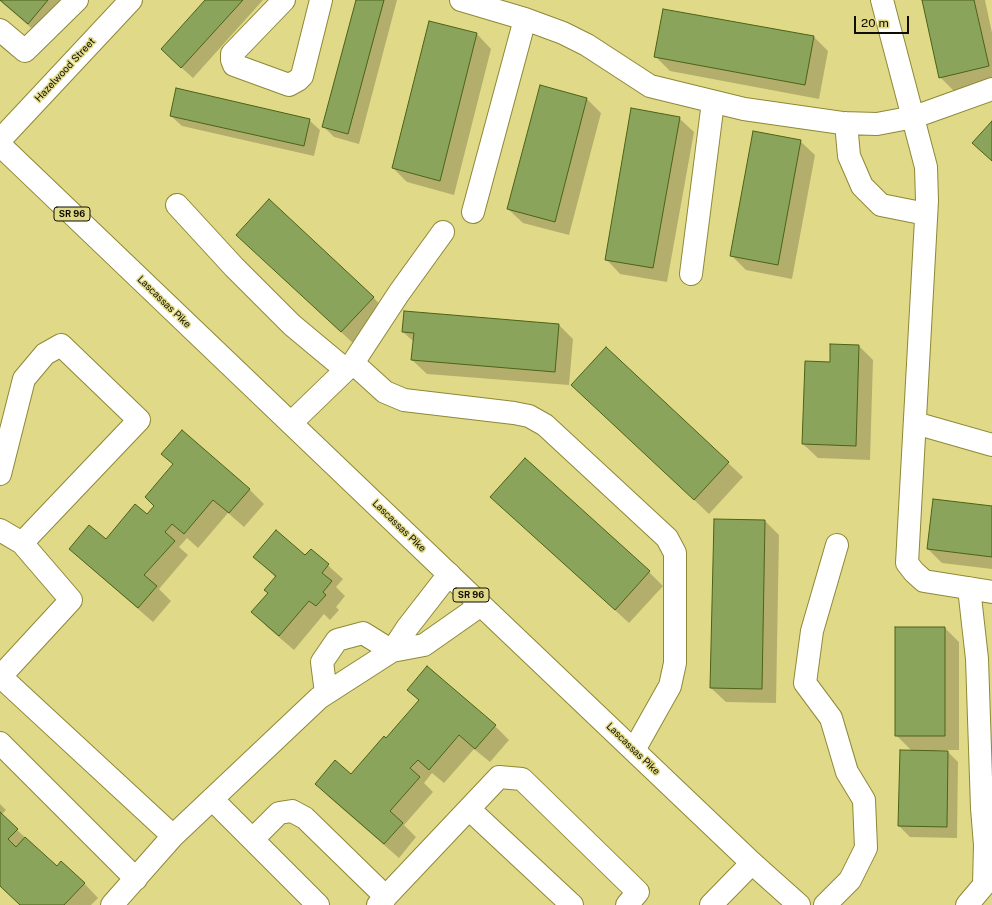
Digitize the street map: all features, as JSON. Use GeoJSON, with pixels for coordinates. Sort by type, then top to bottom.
{"type":"FeatureCollection","features":[{"type":"Feature","properties":{"kind":"main road"},"geometry":{"type":"LineString","coordinates":[[0,30],[25,51],[77,0]]}},
{"type":"Feature","properties":{"kind":"main road"},"geometry":{"type":"LineString","coordinates":[[284,0],[232,54],[232,60],[234,65],[288,85],[298,80],[302,76],[321,0]]}},
{"type":"Feature","properties":{"kind":"main road"},"geometry":{"type":"LineString","coordinates":[[461,0],[525,19],[563,33],[587,45],[650,86],[744,109],[846,123],[878,124],[914,117],[992,89]]}},
{"type":"Feature","properties":{"kind":"main road"},"geometry":{"type":"LineString","coordinates":[[882,0],[926,166],[926,214],[906,563],[924,581],[992,592]]}},
{"type":"Feature","properties":{"kind":"main road","name":"Hazelwood Street"},"geometry":{"type":"LineString","coordinates":[[0,140],[128,1]]}},
{"type":"Feature","properties":{"kind":"main road"},"geometry":{"type":"LineString","coordinates":[[473,212],[525,19]]}},
{"type":"Feature","properties":{"kind":"main road"},"geometry":{"type":"LineString","coordinates":[[691,274],[713,102]]}},
{"type":"Feature","properties":{"kind":"main road"},"geometry":{"type":"LineString","coordinates":[[846,123],[849,156],[862,186],[881,205],[926,214]]}},
{"type":"Feature","properties":{"kind":"main road","name":"Lascassas Pike"},"geometry":{"type":"LineString","coordinates":[[0,145],[752,863],[799,905]]}},
{"type":"Feature","properties":{"kind":"main road"},"geometry":{"type":"LineString","coordinates":[[177,205],[234,268],[292,325],[385,392],[404,400],[529,416],[545,425],[667,538],[675,553],[675,663],[670,686],[634,750]]}},
{"type":"Feature","properties":{"kind":"main road"},"geometry":{"type":"LineString","coordinates":[[291,423],[349,366],[443,232]]}},
{"type":"Feature","properties":{"kind":"main road"},"geometry":{"type":"LineString","coordinates":[[0,474],[24,379],[45,354],[61,345],[140,420],[22,543]]}},
{"type":"Feature","properties":{"kind":"main road"},"geometry":{"type":"LineString","coordinates":[[914,423],[992,445]]}},
{"type":"Feature","properties":{"kind":"main road"},"geometry":{"type":"LineString","coordinates":[[0,530],[22,543],[71,600],[0,676],[173,836]]}},
{"type":"Feature","properties":{"kind":"main road"},"geometry":{"type":"LineString","coordinates":[[825,905],[850,880],[866,848],[864,800],[847,772],[831,718],[805,683],[812,631],[837,545]]}},
{"type":"Feature","properties":{"kind":"main road"},"geometry":{"type":"LineString","coordinates":[[392,651],[407,628],[449,574]]}},
{"type":"Feature","properties":{"kind":"main road"},"geometry":{"type":"LineString","coordinates":[[967,905],[984,885],[985,845],[982,808],[985,651],[969,588]]}},
{"type":"Feature","properties":{"kind":"main road"},"geometry":{"type":"LineString","coordinates":[[112,905],[173,836],[319,698],[392,651],[424,645],[481,605]]}},
{"type":"Feature","properties":{"kind":"main road"},"geometry":{"type":"LineString","coordinates":[[326,693],[322,662],[337,640],[363,633],[392,651]]}},
{"type":"Feature","properties":{"kind":"main road"},"geometry":{"type":"LineString","coordinates":[[0,743],[136,878]]}},
{"type":"Feature","properties":{"kind":"main road"},"geometry":{"type":"LineString","coordinates":[[252,839],[279,813],[292,810],[305,818],[382,901],[499,777],[522,778],[638,892],[627,905]]}},
{"type":"Feature","properties":{"kind":"main road"},"geometry":{"type":"LineString","coordinates":[[212,799],[318,905]]}},
{"type":"Feature","properties":{"kind":"main road"},"geometry":{"type":"LineString","coordinates":[[469,808],[572,905]]}},
{"type":"Feature","properties":{"kind":"main road"},"geometry":{"type":"LineString","coordinates":[[711,905],[752,863]]}},
{"type":"Feature","properties":{"kind":"building"},"geometry":{"type":"Polygon","coordinates":[[[0,0],[48,0],[28,24],[0,0]]]}},
{"type":"Feature","properties":{"kind":"building"},"geometry":{"type":"Polygon","coordinates":[[[205,0],[243,0],[181,68],[161,49],[205,0]]]}},
{"type":"Feature","properties":{"kind":"building"},"geometry":{"type":"Polygon","coordinates":[[[356,0],[384,0],[348,134],[322,127],[356,0]]]}},
{"type":"Feature","properties":{"kind":"building"},"geometry":{"type":"Polygon","coordinates":[[[922,0],[974,0],[989,66],[939,78],[922,0]]]}},
{"type":"Feature","properties":{"kind":"building"},"geometry":{"type":"Polygon","coordinates":[[[663,9],[814,36],[805,85],[654,57],[663,9]]]}},
{"type":"Feature","properties":{"kind":"building"},"geometry":{"type":"Polygon","coordinates":[[[429,21],[477,33],[440,181],[392,168],[429,21]]]}},
{"type":"Feature","properties":{"kind":"building"},"geometry":{"type":"Polygon","coordinates":[[[540,85],[587,98],[555,222],[507,209],[540,85]]]}},
{"type":"Feature","properties":{"kind":"building"},"geometry":{"type":"Polygon","coordinates":[[[176,88],[310,119],[304,146],[170,116],[176,88]]]}},
{"type":"Feature","properties":{"kind":"building"},"geometry":{"type":"Polygon","coordinates":[[[631,108],[680,117],[653,268],[605,260],[631,108]]]}},
{"type":"Feature","properties":{"kind":"building"},"geometry":{"type":"Polygon","coordinates":[[[992,121],[992,161],[972,143],[992,121]]]}},
{"type":"Feature","properties":{"kind":"building"},"geometry":{"type":"Polygon","coordinates":[[[753,131],[801,140],[778,265],[730,256],[753,131]]]}},
{"type":"Feature","properties":{"kind":"building"},"geometry":{"type":"Polygon","coordinates":[[[269,199],[374,297],[341,332],[236,235],[269,199]]]}},
{"type":"Feature","properties":{"kind":"building"},"geometry":{"type":"Polygon","coordinates":[[[404,311],[559,324],[555,372],[411,360],[414,333],[402,332],[404,311]]]}},
{"type":"Feature","properties":{"kind":"building"},"geometry":{"type":"Polygon","coordinates":[[[830,344],[859,345],[856,446],[802,444],[805,361],[830,362],[830,344]]]}},
{"type":"Feature","properties":{"kind":"building"},"geometry":{"type":"Polygon","coordinates":[[[606,347],[729,462],[694,500],[571,385],[606,347]]]}},
{"type":"Feature","properties":{"kind":"building"},"geometry":{"type":"Polygon","coordinates":[[[182,430],[250,489],[229,513],[213,500],[184,534],[172,524],[165,532],[175,541],[144,575],[157,586],[138,608],[69,549],[89,525],[106,539],[135,504],[147,514],[154,506],[145,497],[173,464],[161,454],[182,430]]]}},
{"type":"Feature","properties":{"kind":"building"},"geometry":{"type":"Polygon","coordinates":[[[525,458],[650,571],[615,610],[490,497],[525,458]]]}},
{"type":"Feature","properties":{"kind":"building"},"geometry":{"type":"Polygon","coordinates":[[[933,499],[992,506],[992,557],[927,549],[933,499]]]}},
{"type":"Feature","properties":{"kind":"building"},"geometry":{"type":"Polygon","coordinates":[[[714,519],[765,520],[762,689],[710,688],[714,519]]]}},
{"type":"Feature","properties":{"kind":"building"},"geometry":{"type":"Polygon","coordinates":[[[276,530],[305,555],[311,549],[329,564],[322,573],[332,581],[323,592],[326,595],[316,606],[309,601],[279,636],[251,612],[268,593],[264,590],[276,576],[253,557],[276,530]]]}},
{"type":"Feature","properties":{"kind":"building"},"geometry":{"type":"Polygon","coordinates":[[[895,627],[945,627],[945,736],[895,736],[895,627]]]}},
{"type":"Feature","properties":{"kind":"building"},"geometry":{"type":"Polygon","coordinates":[[[427,666],[496,725],[475,749],[459,735],[429,770],[418,760],[410,768],[420,777],[390,811],[403,823],[384,844],[315,784],[335,760],[351,774],[384,736],[386,738],[419,700],[407,690],[427,666]]]}},
{"type":"Feature","properties":{"kind":"building"},"geometry":{"type":"Polygon","coordinates":[[[900,750],[948,751],[947,827],[898,826],[900,750]]]}},
{"type":"Feature","properties":{"kind":"building"},"geometry":{"type":"Polygon","coordinates":[[[0,812],[18,829],[8,839],[16,847],[25,837],[57,866],[61,861],[85,883],[64,905],[20,905],[0,886],[0,812]]]}}]}
